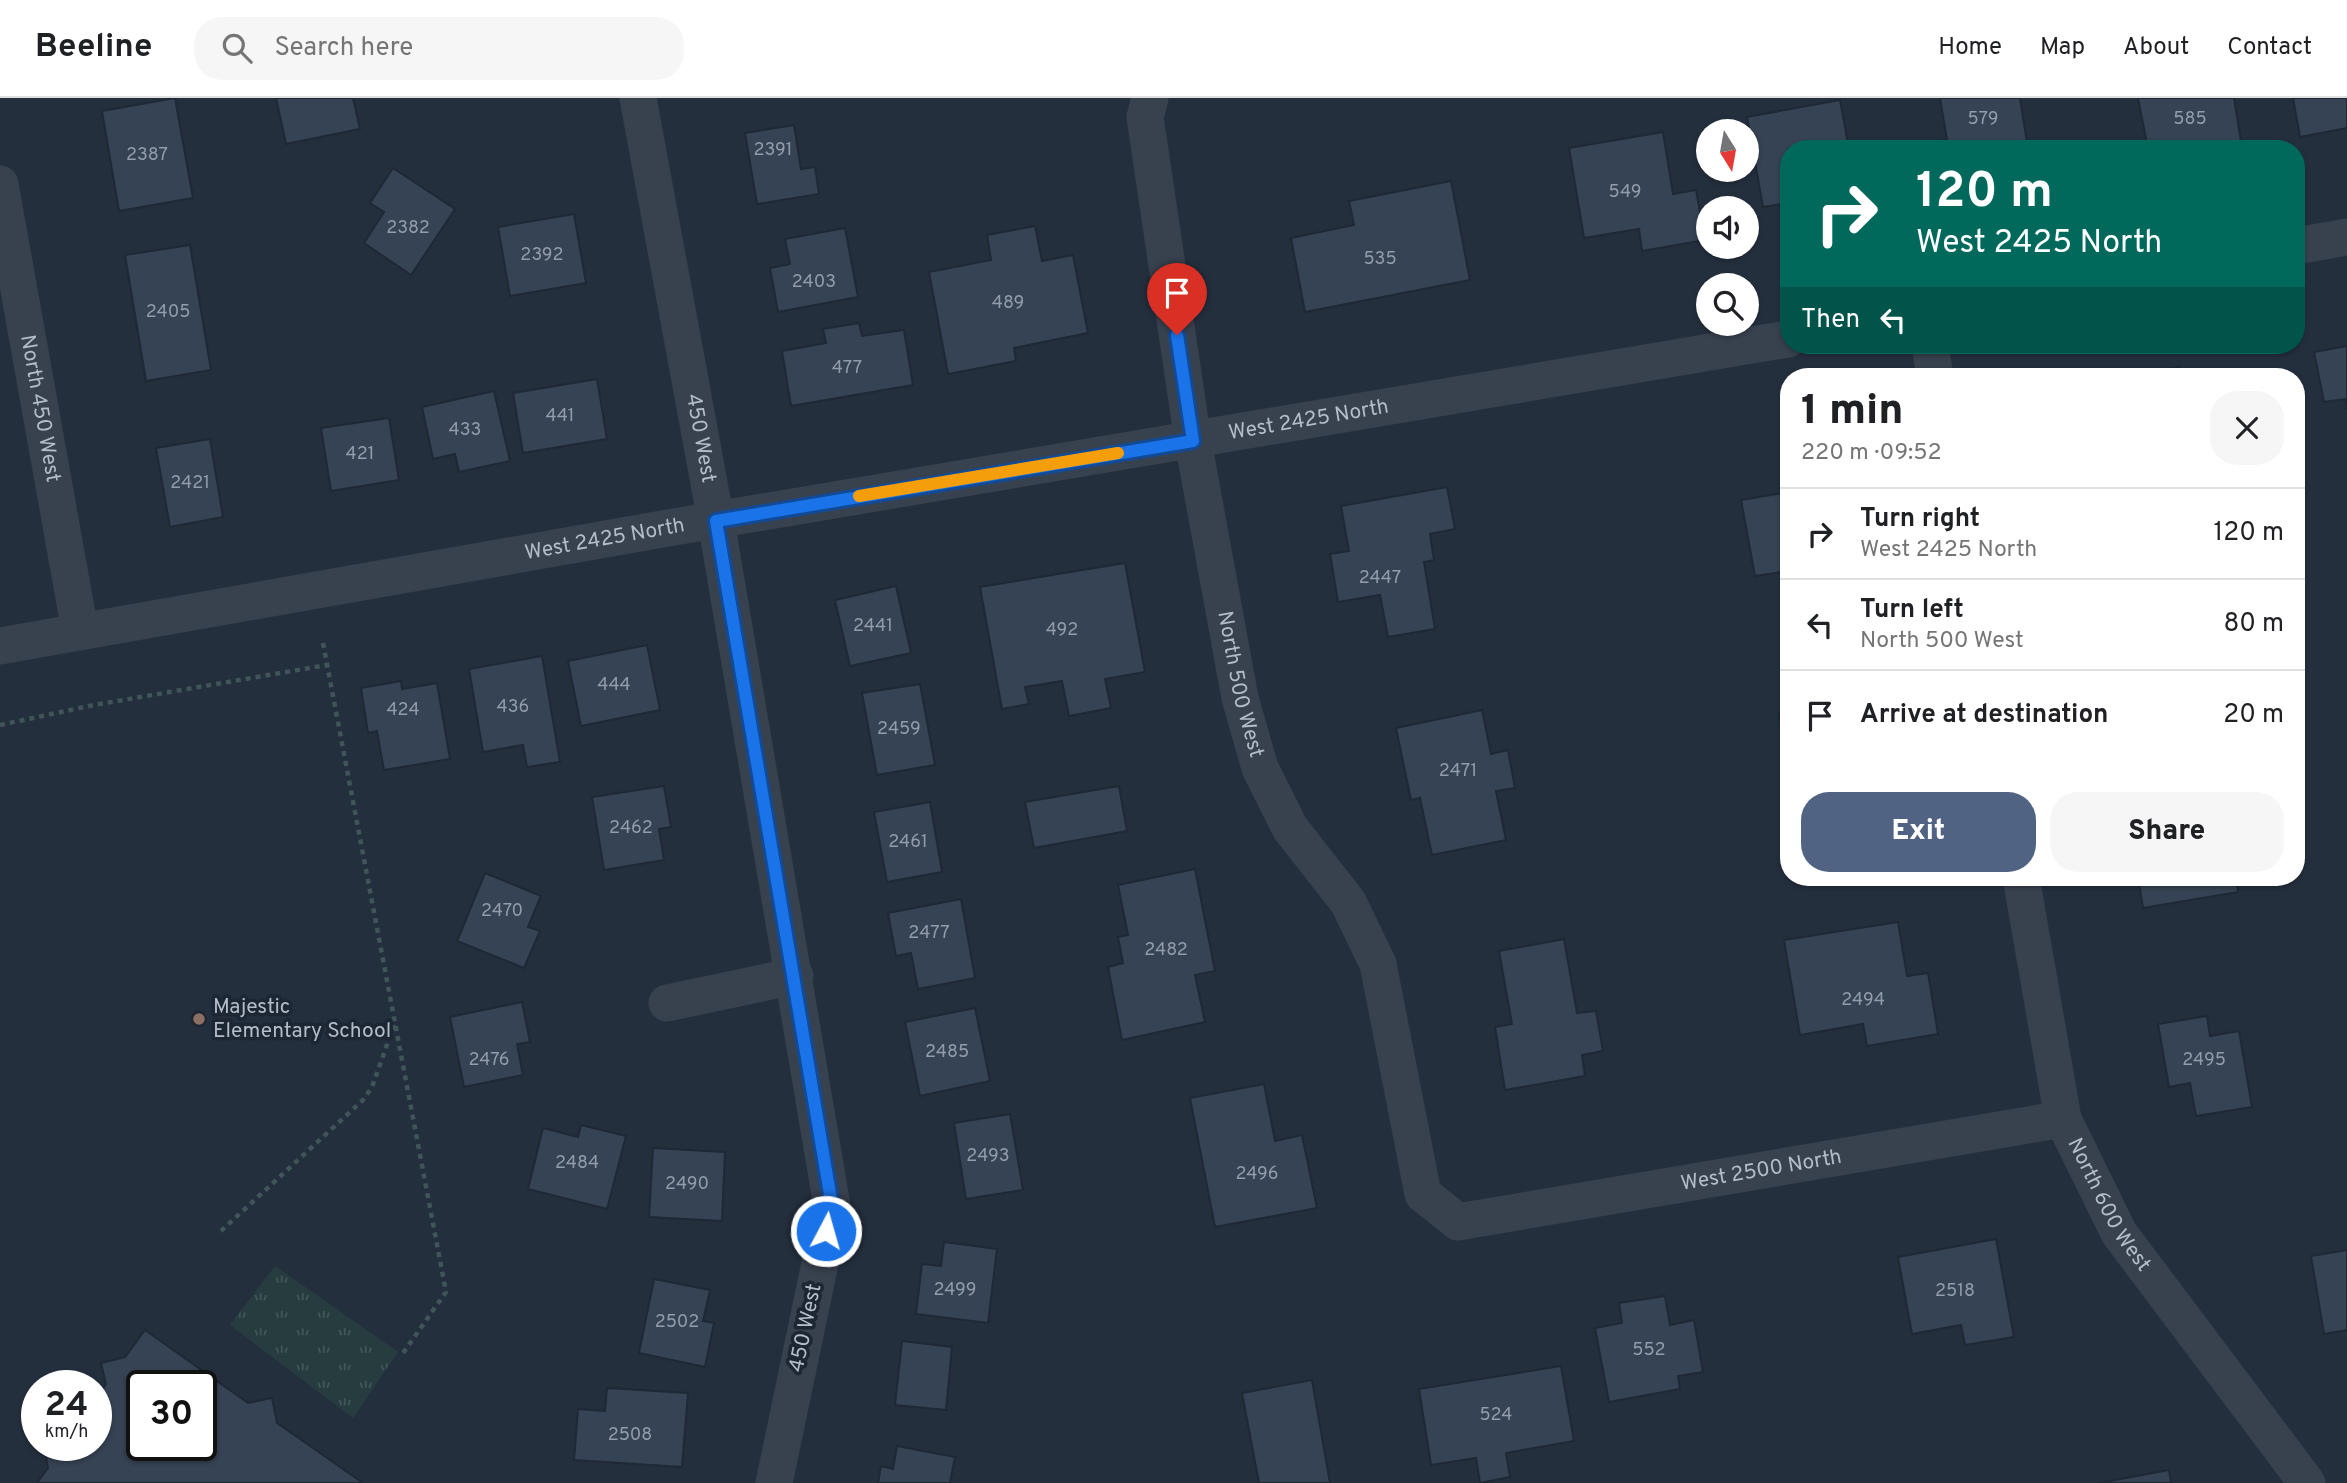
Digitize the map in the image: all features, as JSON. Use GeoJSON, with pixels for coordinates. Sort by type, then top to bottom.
{"type":"FeatureCollection","features":[{"type":"Feature","properties":{"kind":"street","name":"450 West"},"geometry":{"type":"LineString","coordinates":[[638,98],[716,521],[832,1206],[774,1483]]}},
{"type":"Feature","properties":{"kind":"street","name":"North 500 West"},"geometry":{"type":"LineString","coordinates":[[1150,98],[1144,117],[1193,441],[1240,698],[1260,768],[1290,828],[1348,902],[1378,964],[1423,1194],[1458,1222]]}},
{"type":"Feature","properties":{"kind":"street","name":"North 450 West"},"geometry":{"type":"LineString","coordinates":[[0,184],[80,631]]}},
{"type":"Feature","properties":{"kind":"street"},"geometry":{"type":"LineString","coordinates":[[2305,244],[2347,237]]}},
{"type":"Feature","properties":{"kind":"street","name":"West 2425 North"},"geometry":{"type":"LineString","coordinates":[[0,646],[1780,340]]}},
{"type":"Feature","properties":{"kind":"street","name":"North 600 West"},"geometry":{"type":"LineString","coordinates":[[2023,886],[2063,1119],[2119,1233],[2307,1483]]}},
{"type":"Feature","properties":{"kind":"street"},"geometry":{"type":"LineString","coordinates":[[667,1003],[795,976]]}},
{"type":"Feature","properties":{"kind":"street","name":"West 2500 North"},"geometry":{"type":"LineString","coordinates":[[1458,1222],[2063,1119]]}},
{"type":"Feature","properties":{"kind":"path"},"geometry":{"type":"LineString","coordinates":[[323,643],[446,1292],[401,1356]]}},
{"type":"Feature","properties":{"kind":"path"},"geometry":{"type":"LineString","coordinates":[[0,725],[94,705],[327,665]]}},
{"type":"Feature","properties":{"kind":"path"},"geometry":{"type":"LineString","coordinates":[[221,1231],[363,1100],[372,1087],[395,1023]]}},
{"type":"Feature","properties":{"kind":"green space"},"geometry":{"type":"Polygon","coordinates":[[[275,1266],[398,1352],[353,1418],[230,1325],[275,1266]]]}},
{"type":"Feature","properties":{"kind":"building"},"geometry":{"type":"Polygon","coordinates":[[[175,98],[193,198],[119,211],[102,111],[175,98]]]}},
{"type":"Feature","properties":{"kind":"building"},"geometry":{"type":"Polygon","coordinates":[[[276,98],[353,98],[360,129],[286,144],[276,98]]]}},
{"type":"Feature","properties":{"kind":"building"},"geometry":{"type":"Polygon","coordinates":[[[1940,98],[2020,98],[2027,140],[1947,140],[1940,98]]]}},
{"type":"Feature","properties":{"kind":"building"},"geometry":{"type":"Polygon","coordinates":[[[2138,98],[2234,98],[2241,140],[2146,140],[2138,98]]]}},
{"type":"Feature","properties":{"kind":"building"},"geometry":{"type":"Polygon","coordinates":[[[2293,98],[2347,98],[2347,128],[2300,137],[2293,98]]]}},
{"type":"Feature","properties":{"kind":"building"},"geometry":{"type":"Polygon","coordinates":[[[1840,100],[1847,140],[1780,140],[1780,204],[1763,207],[1759,182],[1759,119],[1747,119],[1840,100]]]}},
{"type":"Feature","properties":{"kind":"building"},"geometry":{"type":"Polygon","coordinates":[[[794,125],[801,169],[815,167],[819,194],[757,204],[745,133],[794,125]]]}},
{"type":"Feature","properties":{"kind":"building"},"geometry":{"type":"Polygon","coordinates":[[[1663,132],[1673,194],[1696,190],[1696,242],[1642,251],[1639,229],[1584,238],[1569,148],[1663,132]]]}},
{"type":"Feature","properties":{"kind":"building"},"geometry":{"type":"Polygon","coordinates":[[[393,168],[455,209],[411,275],[364,243],[384,212],[370,203],[393,168]]]}},
{"type":"Feature","properties":{"kind":"building"},"geometry":{"type":"Polygon","coordinates":[[[1451,181],[1470,280],[1305,312],[1291,238],[1354,225],[1349,201],[1451,181]]]}},
{"type":"Feature","properties":{"kind":"building"},"geometry":{"type":"Polygon","coordinates":[[[574,214],[586,283],[510,296],[498,227],[574,214]]]}},
{"type":"Feature","properties":{"kind":"building"},"geometry":{"type":"Polygon","coordinates":[[[1035,226],[1042,261],[1073,255],[1088,333],[1014,348],[1016,361],[948,374],[929,272],[991,260],[987,235],[1035,226]]]}},
{"type":"Feature","properties":{"kind":"building"},"geometry":{"type":"Polygon","coordinates":[[[845,228],[858,297],[778,312],[770,268],[790,264],[785,239],[845,228]]]}},
{"type":"Feature","properties":{"kind":"building"},"geometry":{"type":"Polygon","coordinates":[[[190,245],[211,370],[146,381],[125,255],[190,245]]]}},
{"type":"Feature","properties":{"kind":"building"},"geometry":{"type":"Polygon","coordinates":[[[859,323],[862,336],[904,330],[913,385],[791,406],[782,351],[826,343],[823,329],[859,323]]]}},
{"type":"Feature","properties":{"kind":"building"},"geometry":{"type":"Polygon","coordinates":[[[2347,346],[2347,409],[2345,399],[2324,402],[2314,352],[2347,346]]]}},
{"type":"Feature","properties":{"kind":"building"},"geometry":{"type":"Polygon","coordinates":[[[597,379],[607,439],[523,453],[513,393],[597,379]]]}},
{"type":"Feature","properties":{"kind":"building"},"geometry":{"type":"Polygon","coordinates":[[[494,391],[510,461],[459,472],[455,454],[433,459],[422,407],[494,391]]]}},
{"type":"Feature","properties":{"kind":"building"},"geometry":{"type":"Polygon","coordinates":[[[389,418],[399,480],[331,491],[321,428],[389,418]]]}},
{"type":"Feature","properties":{"kind":"building"},"geometry":{"type":"Polygon","coordinates":[[[210,439],[223,517],[170,527],[156,448],[210,439]]]}},
{"type":"Feature","properties":{"kind":"building"},"geometry":{"type":"Polygon","coordinates":[[[1447,487],[1455,529],[1430,534],[1434,560],[1424,562],[1435,629],[1388,637],[1380,595],[1338,602],[1330,554],[1349,551],[1341,506],[1447,487]]]}},
{"type":"Feature","properties":{"kind":"building"},"geometry":{"type":"Polygon","coordinates":[[[1780,493],[1780,572],[1755,576],[1741,500],[1780,493]]]}},
{"type":"Feature","properties":{"kind":"building"},"geometry":{"type":"Polygon","coordinates":[[[1125,563],[1145,672],[1105,679],[1111,708],[1069,716],[1062,681],[1025,687],[1029,704],[1002,709],[980,587],[1125,563]]]}},
{"type":"Feature","properties":{"kind":"building"},"geometry":{"type":"Polygon","coordinates":[[[896,586],[911,653],[850,666],[835,600],[896,586]]]}},
{"type":"Feature","properties":{"kind":"building"},"geometry":{"type":"Polygon","coordinates":[[[647,645],[660,710],[581,726],[568,661],[647,645]]]}},
{"type":"Feature","properties":{"kind":"building"},"geometry":{"type":"Polygon","coordinates":[[[542,656],[560,762],[527,767],[523,745],[483,752],[469,669],[542,656]]]}},
{"type":"Feature","properties":{"kind":"building"},"geometry":{"type":"Polygon","coordinates":[[[401,681],[402,689],[437,683],[450,759],[384,770],[377,731],[368,733],[361,688],[401,681]]]}},
{"type":"Feature","properties":{"kind":"building"},"geometry":{"type":"Polygon","coordinates":[[[920,684],[935,765],[877,775],[862,693],[920,684]]]}},
{"type":"Feature","properties":{"kind":"building"},"geometry":{"type":"Polygon","coordinates":[[[1482,710],[1491,754],[1508,750],[1515,788],[1496,791],[1506,840],[1432,855],[1420,798],[1411,800],[1396,728],[1482,710]]]}},
{"type":"Feature","properties":{"kind":"building"},"geometry":{"type":"Polygon","coordinates":[[[664,786],[671,827],[659,829],[664,860],[604,870],[592,797],[664,786]]]}},
{"type":"Feature","properties":{"kind":"building"},"geometry":{"type":"Polygon","coordinates":[[[1119,786],[1127,831],[1034,848],[1025,802],[1119,786]]]}},
{"type":"Feature","properties":{"kind":"building"},"geometry":{"type":"Polygon","coordinates":[[[930,802],[942,872],[887,882],[874,812],[930,802]]]}},
{"type":"Feature","properties":{"kind":"building"},"geometry":{"type":"Polygon","coordinates":[[[1195,869],[1215,971],[1195,975],[1205,1022],[1122,1040],[1108,967],[1123,963],[1118,937],[1128,935],[1118,885],[1195,869]]]}},
{"type":"Feature","properties":{"kind":"building"},"geometry":{"type":"Polygon","coordinates":[[[485,873],[541,896],[528,927],[540,931],[524,968],[457,941],[485,873]]]}},
{"type":"Feature","properties":{"kind":"building"},"geometry":{"type":"Polygon","coordinates":[[[2139,886],[2237,886],[2238,892],[2143,908],[2139,886]]]}},
{"type":"Feature","properties":{"kind":"building"},"geometry":{"type":"Polygon","coordinates":[[[961,899],[975,978],[918,989],[911,953],[896,956],[888,913],[961,899]]]}},
{"type":"Feature","properties":{"kind":"building"},"geometry":{"type":"Polygon","coordinates":[[[1898,922],[1907,976],[1928,973],[1938,1034],[1867,1046],[1863,1024],[1800,1035],[1784,940],[1898,922]]]}},
{"type":"Feature","properties":{"kind":"building"},"geometry":{"type":"Polygon","coordinates":[[[1564,939],[1577,1013],[1596,1011],[1603,1051],[1582,1055],[1585,1076],[1505,1090],[1495,1027],[1512,1024],[1499,951],[1564,939]]]}},
{"type":"Feature","properties":{"kind":"building"},"geometry":{"type":"Polygon","coordinates":[[[522,1002],[530,1042],[517,1044],[523,1075],[464,1087],[450,1017],[522,1002]]]}},
{"type":"Feature","properties":{"kind":"building"},"geometry":{"type":"Polygon","coordinates":[[[975,1008],[990,1081],[920,1096],[905,1022],[975,1008]]]}},
{"type":"Feature","properties":{"kind":"building"},"geometry":{"type":"Polygon","coordinates":[[[2207,1016],[2210,1036],[2239,1031],[2252,1107],[2196,1116],[2190,1083],[2169,1087],[2158,1024],[2207,1016]]]}},
{"type":"Feature","properties":{"kind":"building"},"geometry":{"type":"Polygon","coordinates":[[[1264,1084],[1275,1141],[1302,1135],[1317,1208],[1215,1227],[1190,1098],[1264,1084]]]}},
{"type":"Feature","properties":{"kind":"building"},"geometry":{"type":"Polygon","coordinates":[[[1010,1114],[1023,1190],[966,1199],[954,1123],[1010,1114]]]}},
{"type":"Feature","properties":{"kind":"building"},"geometry":{"type":"Polygon","coordinates":[[[581,1125],[626,1136],[607,1209],[528,1189],[543,1128],[578,1137],[581,1125]]]}},
{"type":"Feature","properties":{"kind":"building"},"geometry":{"type":"Polygon","coordinates":[[[653,1148],[725,1152],[722,1221],[649,1217],[653,1148]]]}},
{"type":"Feature","properties":{"kind":"building"},"geometry":{"type":"Polygon","coordinates":[[[1996,1239],[2014,1337],[1965,1345],[1961,1325],[1912,1334],[1898,1257],[1996,1239]]]}},
{"type":"Feature","properties":{"kind":"building"},"geometry":{"type":"Polygon","coordinates":[[[944,1242],[997,1249],[988,1323],[916,1314],[922,1264],[941,1266],[944,1242]]]}},
{"type":"Feature","properties":{"kind":"building"},"geometry":{"type":"Polygon","coordinates":[[[2347,1250],[2347,1330],[2324,1334],[2311,1256],[2347,1250]]]}},
{"type":"Feature","properties":{"kind":"building"},"geometry":{"type":"Polygon","coordinates":[[[654,1279],[710,1290],[703,1321],[714,1323],[705,1367],[639,1353],[654,1279]]]}},
{"type":"Feature","properties":{"kind":"building"},"geometry":{"type":"Polygon","coordinates":[[[1665,1296],[1670,1325],[1694,1320],[1703,1372],[1678,1376],[1680,1389],[1609,1402],[1595,1328],[1622,1323],[1619,1303],[1665,1296]]]}},
{"type":"Feature","properties":{"kind":"building"},"geometry":{"type":"Polygon","coordinates":[[[145,1330],[201,1370],[126,1370],[126,1461],[217,1461],[217,1381],[248,1403],[272,1398],[277,1423],[363,1483],[37,1483],[48,1468],[47,1461],[112,1461],[112,1370],[103,1370],[101,1363],[125,1357],[145,1330]]]}},
{"type":"Feature","properties":{"kind":"building"},"geometry":{"type":"Polygon","coordinates":[[[902,1341],[952,1347],[946,1410],[895,1405],[902,1341]]]}},
{"type":"Feature","properties":{"kind":"building"},"geometry":{"type":"Polygon","coordinates":[[[1561,1366],[1574,1441],[1506,1453],[1510,1477],[1480,1483],[1476,1458],[1431,1465],[1419,1389],[1561,1366]]]}},
{"type":"Feature","properties":{"kind":"building"},"geometry":{"type":"Polygon","coordinates":[[[1312,1380],[1330,1483],[1259,1483],[1242,1393],[1312,1380]]]}},
{"type":"Feature","properties":{"kind":"building"},"geometry":{"type":"Polygon","coordinates":[[[607,1388],[688,1393],[682,1467],[574,1460],[578,1409],[605,1411],[607,1388]]]}},
{"type":"Feature","properties":{"kind":"building"},"geometry":{"type":"Polygon","coordinates":[[[897,1446],[955,1457],[950,1483],[878,1483],[881,1466],[893,1469],[897,1446]]]}},
{"type":"Feature","properties":{"kind":"building"},"geometry":{"type":"Polygon","coordinates":[[[2169,1470],[2171,1483],[2099,1483],[2169,1470]]]}},
{"type":"Feature","properties":{"kind":"slow traffic"},"geometry":{"type":"LineString","coordinates":[[859,496],[1118,453]]}},
{"type":"Feature","properties":{"kind":"place","name":"Majestic Elementary School"},"geometry":{"type":"Point","coordinates":[199,1019]}},
{"type":"Feature","properties":{"kind":"route"},"geometry":{"type":"LineString","coordinates":[[826,1231],[832,1206],[716,521],[1193,441],[1177,335]]}}]}
